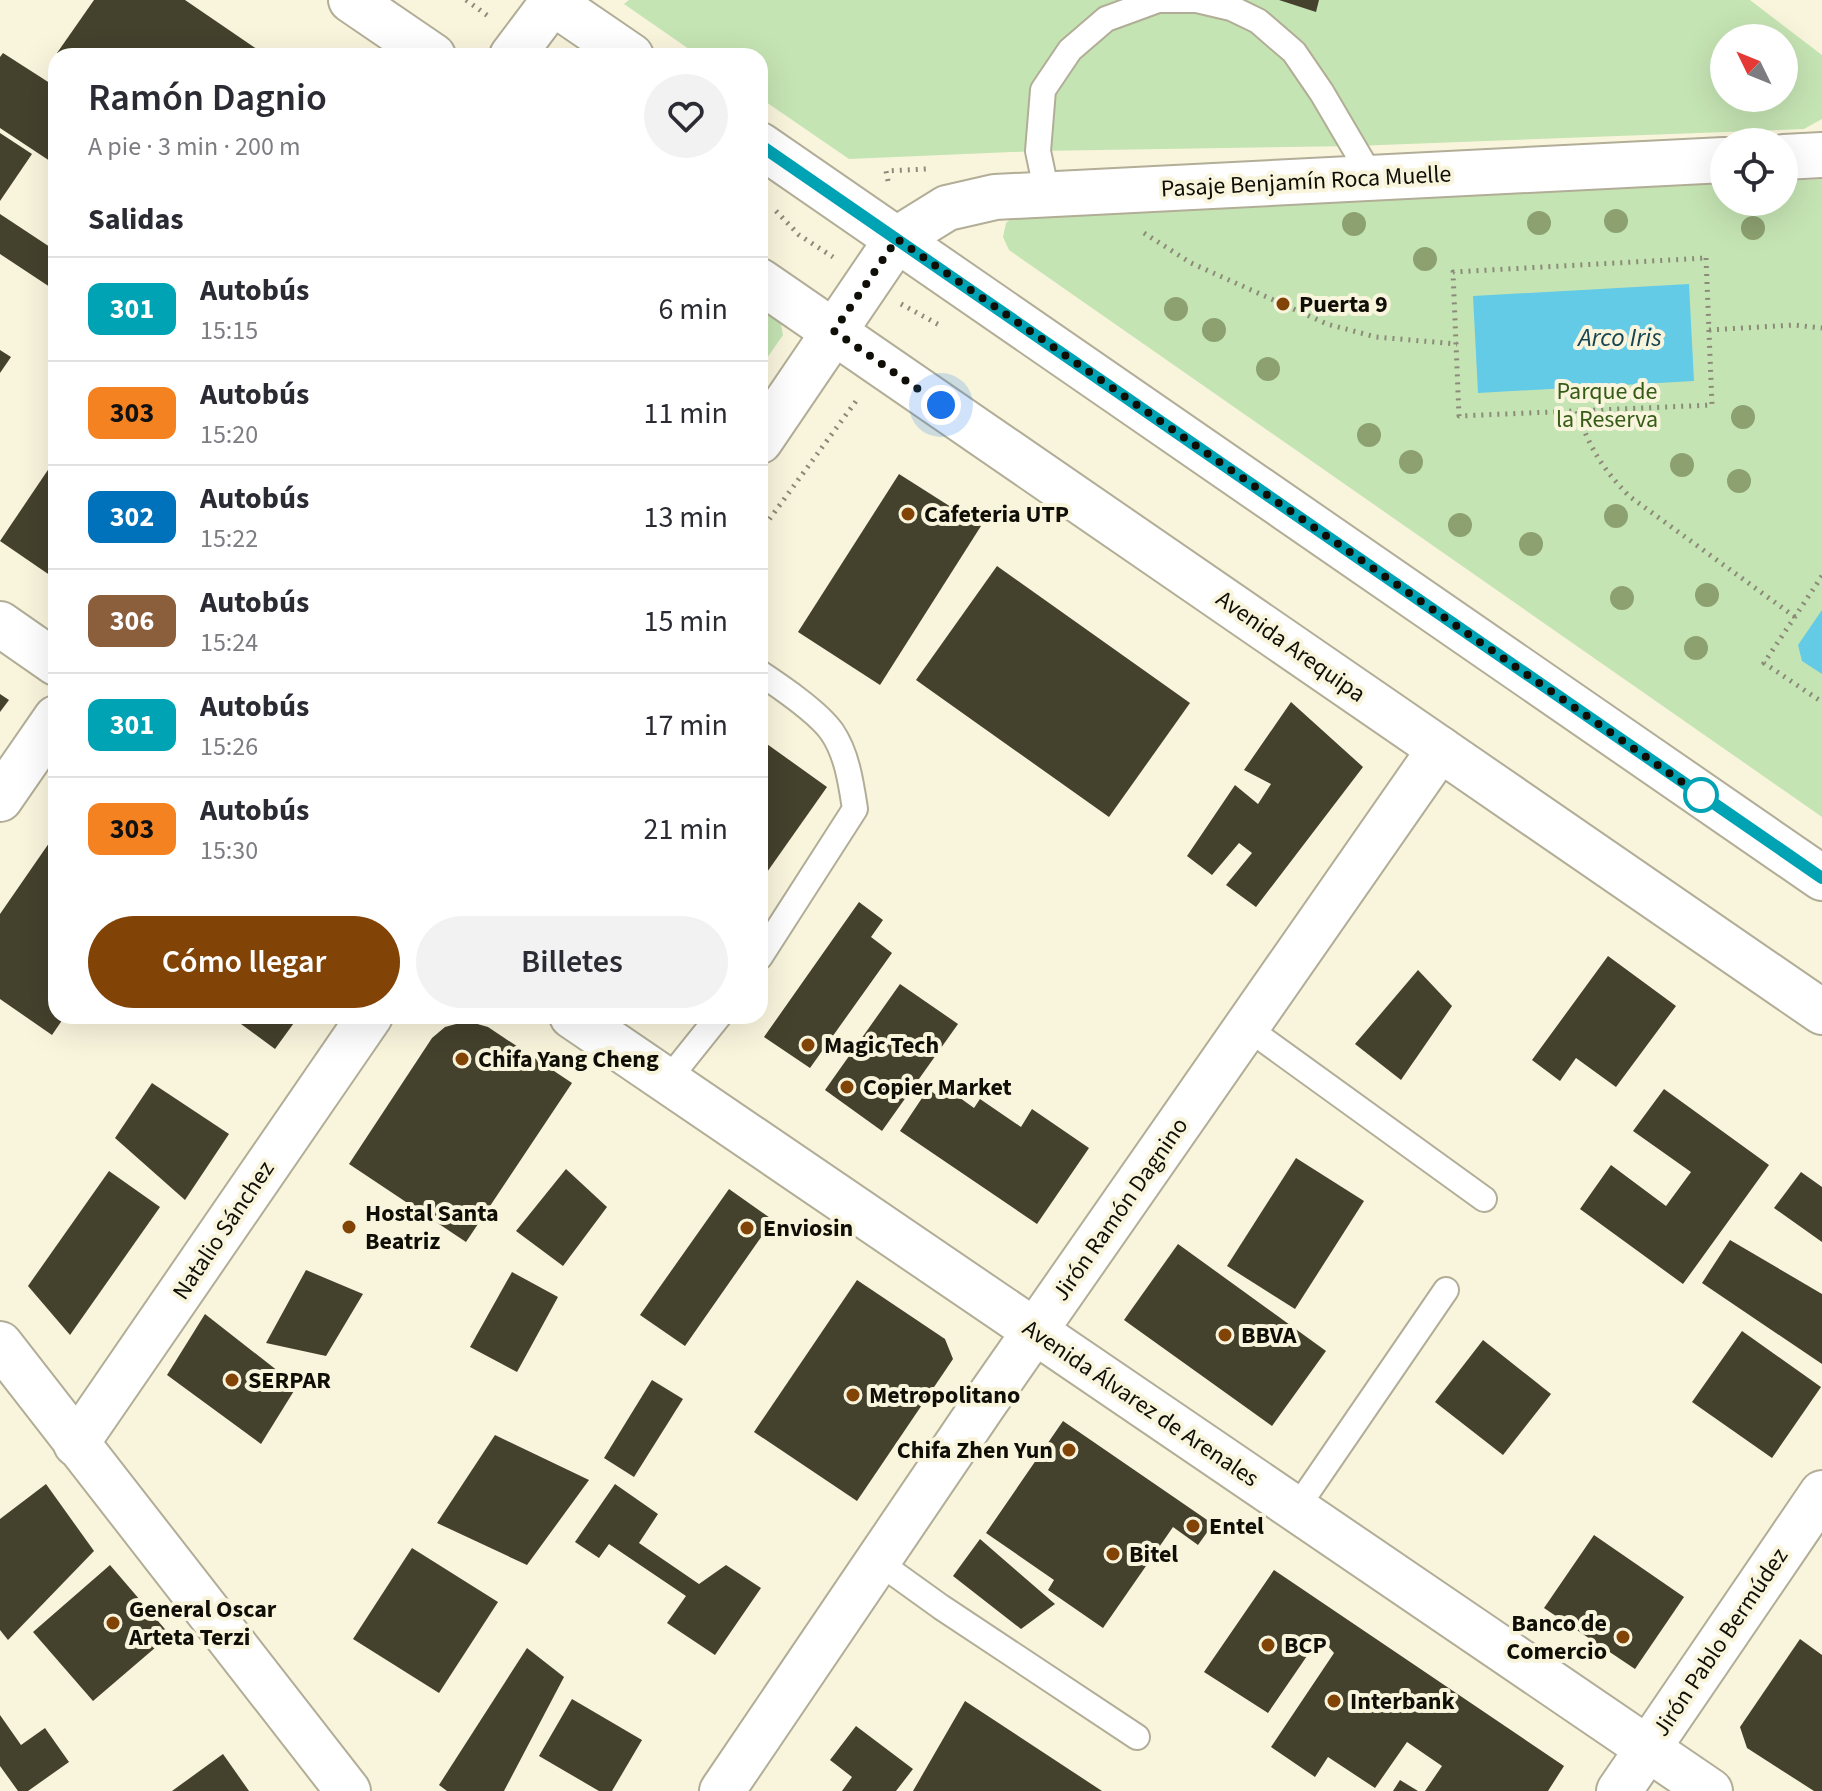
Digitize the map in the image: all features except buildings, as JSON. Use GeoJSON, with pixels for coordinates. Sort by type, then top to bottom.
{"type":"FeatureCollection","features":[{"type":"Feature","properties":{"kind":"main road"},"geometry":{"type":"LineString","coordinates":[[351,0],[421,48]]}},
{"type":"Feature","properties":{"kind":"main road"},"geometry":{"type":"LineString","coordinates":[[518,48],[552,1],[620,48]]}},
{"type":"Feature","properties":{"kind":"main road"},"geometry":{"type":"LineString","coordinates":[[768,150],[1822,878]]}},
{"type":"Feature","properties":{"kind":"main road"},"geometry":{"type":"LineString","coordinates":[[1798,156],[1822,155]]}},
{"type":"Feature","properties":{"kind":"main road","name":"Pasaje Benjamín Roca Muelle"},"geometry":{"type":"LineString","coordinates":[[897,239],[947,208],[995,197],[1710,161]]}},
{"type":"Feature","properties":{"kind":"main road"},"geometry":{"type":"LineString","coordinates":[[768,429],[897,239]]}},
{"type":"Feature","properties":{"kind":"main road","name":"Avenida Arequipa"},"geometry":{"type":"LineString","coordinates":[[768,286],[1822,1012]]}},
{"type":"Feature","properties":{"kind":"main road"},"geometry":{"type":"LineString","coordinates":[[0,624],[48,657]]}},
{"type":"Feature","properties":{"kind":"main road"},"geometry":{"type":"LineString","coordinates":[[0,799],[48,730]]}},
{"type":"Feature","properties":{"kind":"main road","name":"Jirón Ramón Dagnino"},"geometry":{"type":"LineString","coordinates":[[722,1791],[1035,1331],[1440,749]]}},
{"type":"Feature","properties":{"kind":"main road","name":"Natalio Sánchez"},"geometry":{"type":"LineString","coordinates":[[76,1444],[365,1024]]}},
{"type":"Feature","properties":{"kind":"main road","name":"Avenida Álvarez de Arenales"},"geometry":{"type":"LineString","coordinates":[[584,1024],[1710,1791]]}},
{"type":"Feature","properties":{"kind":"main road"},"geometry":{"type":"LineString","coordinates":[[0,1344],[348,1791]]}},
{"type":"Feature","properties":{"kind":"main road","name":"Jirón Pablo Bermúdez"},"geometry":{"type":"LineString","coordinates":[[1619,1791],[1822,1493]]}},
{"type":"Feature","properties":{"kind":"lane"},"geometry":{"type":"LineString","coordinates":[[1047,194],[1038,151],[1043,90],[1070,50],[1106,19],[1158,0],[1197,0],[1231,8],[1258,21],[1294,52],[1347,133],[1372,178]]}},
{"type":"Feature","properties":{"kind":"lane"},"geometry":{"type":"LineString","coordinates":[[768,679],[798,700],[832,731],[849,772],[855,809],[768,945]]}},
{"type":"Feature","properties":{"kind":"lane"},"geometry":{"type":"LineString","coordinates":[[667,1081],[713,1024]]}},
{"type":"Feature","properties":{"kind":"lane"},"geometry":{"type":"LineString","coordinates":[[1246,1027],[1484,1199]]}},
{"type":"Feature","properties":{"kind":"lane"},"geometry":{"type":"LineString","coordinates":[[1296,1509],[1446,1290]]}},
{"type":"Feature","properties":{"kind":"lane"},"geometry":{"type":"LineString","coordinates":[[877,1561],[1137,1737]]}},
{"type":"Feature","properties":{"kind":"path"},"geometry":{"type":"LineString","coordinates":[[1132,226],[1191,263],[1327,324],[1376,337],[1457,344]]}},
{"type":"Feature","properties":{"kind":"path"},"geometry":{"type":"LineString","coordinates":[[1706,258],[1709,330],[1712,405],[1459,416],[1453,272],[1706,258]]}},
{"type":"Feature","properties":{"kind":"path"},"geometry":{"type":"LineString","coordinates":[[1709,330],[1794,325],[1822,328]]}},
{"type":"Feature","properties":{"kind":"path"},"geometry":{"type":"LineString","coordinates":[[768,521],[865,389],[894,372]]}},
{"type":"Feature","properties":{"kind":"path"},"geometry":{"type":"LineString","coordinates":[[1577,411],[1588,443],[1606,473],[1629,496],[1795,617]]}},
{"type":"Feature","properties":{"kind":"path"},"geometry":{"type":"LineString","coordinates":[[1822,576],[1764,663],[1822,702]]}},
{"type":"Feature","properties":{"kind":"green space"},"geometry":{"type":"Polygon","coordinates":[[[629,0],[1750,0],[1781,24],[1710,24],[1710,112],[1798,112],[1798,37],[1822,55],[1822,119],[1804,129],[1710,128],[1710,133],[1355,146],[1038,151],[849,159],[768,103],[768,48],[687,48],[624,4],[629,0]]]}},
{"type":"Feature","properties":{"kind":"green space","name":"Parque de la Reserva"},"geometry":{"type":"Polygon","coordinates":[[[1822,179],[1822,817],[1009,250],[1003,237],[1006,223],[1013,217],[1710,184],[1710,216],[1798,216],[1798,180],[1822,179]]]}},
{"type":"Feature","properties":{"kind":"green space"},"geometry":{"type":"Polygon","coordinates":[[[768,305],[779,313],[783,335],[768,357],[768,305]]]}},
{"type":"Feature","properties":{"kind":"water","name":"Arco Iris"},"geometry":{"type":"Polygon","coordinates":[[[1689,284],[1694,381],[1478,393],[1473,296],[1689,284]]]}},
{"type":"Feature","properties":{"kind":"water"},"geometry":{"type":"Polygon","coordinates":[[[1822,610],[1822,674],[1802,661],[1798,645],[1822,610]]]}},
{"type":"Feature","properties":{"kind":"bus line","name":"301"},"geometry":{"type":"LineString","coordinates":[[768,151],[1822,878]]}},
{"type":"Feature","properties":{"kind":"place","name":"Puerta 9"},"geometry":{"type":"Point","coordinates":[1283,304]}},
{"type":"Feature","properties":{"kind":"place","name":"Cafeteria UTP"},"geometry":{"type":"Point","coordinates":[908,514]}},
{"type":"Feature","properties":{"kind":"place","name":"Magic Tech"},"geometry":{"type":"Point","coordinates":[808,1045]}},
{"type":"Feature","properties":{"kind":"place","name":"Chifa Yang Cheng"},"geometry":{"type":"Point","coordinates":[462,1059]}},
{"type":"Feature","properties":{"kind":"place","name":"Copier Market"},"geometry":{"type":"Point","coordinates":[847,1087]}},
{"type":"Feature","properties":{"kind":"place","name":"Hostal Santa Beatriz"},"geometry":{"type":"Point","coordinates":[349,1227]}},
{"type":"Feature","properties":{"kind":"place","name":"Enviosin"},"geometry":{"type":"Point","coordinates":[747,1228]}},
{"type":"Feature","properties":{"kind":"place","name":"BBVA"},"geometry":{"type":"Point","coordinates":[1225,1335]}},
{"type":"Feature","properties":{"kind":"place","name":"SERPAR"},"geometry":{"type":"Point","coordinates":[232,1380]}},
{"type":"Feature","properties":{"kind":"place","name":"Metropolitano"},"geometry":{"type":"Point","coordinates":[853,1395]}},
{"type":"Feature","properties":{"kind":"place","name":"Chifa Zhen Yun"},"geometry":{"type":"Point","coordinates":[1069,1450]}},
{"type":"Feature","properties":{"kind":"place","name":"Entel"},"geometry":{"type":"Point","coordinates":[1193,1526]}},
{"type":"Feature","properties":{"kind":"place","name":"Bitel"},"geometry":{"type":"Point","coordinates":[1113,1554]}},
{"type":"Feature","properties":{"kind":"place","name":"General Oscar Arteta Terzi"},"geometry":{"type":"Point","coordinates":[113,1623]}},
{"type":"Feature","properties":{"kind":"place","name":"Banco de Comercio"},"geometry":{"type":"Point","coordinates":[1623,1637]}},
{"type":"Feature","properties":{"kind":"place","name":"BCP"},"geometry":{"type":"Point","coordinates":[1268,1645]}},
{"type":"Feature","properties":{"kind":"place","name":"Interbank"},"geometry":{"type":"Point","coordinates":[1334,1701]}},
{"type":"Feature","properties":{"kind":"route"},"geometry":{"type":"LineString","coordinates":[[941,405],[834,331],[897,239],[1701,795]]}}]}
